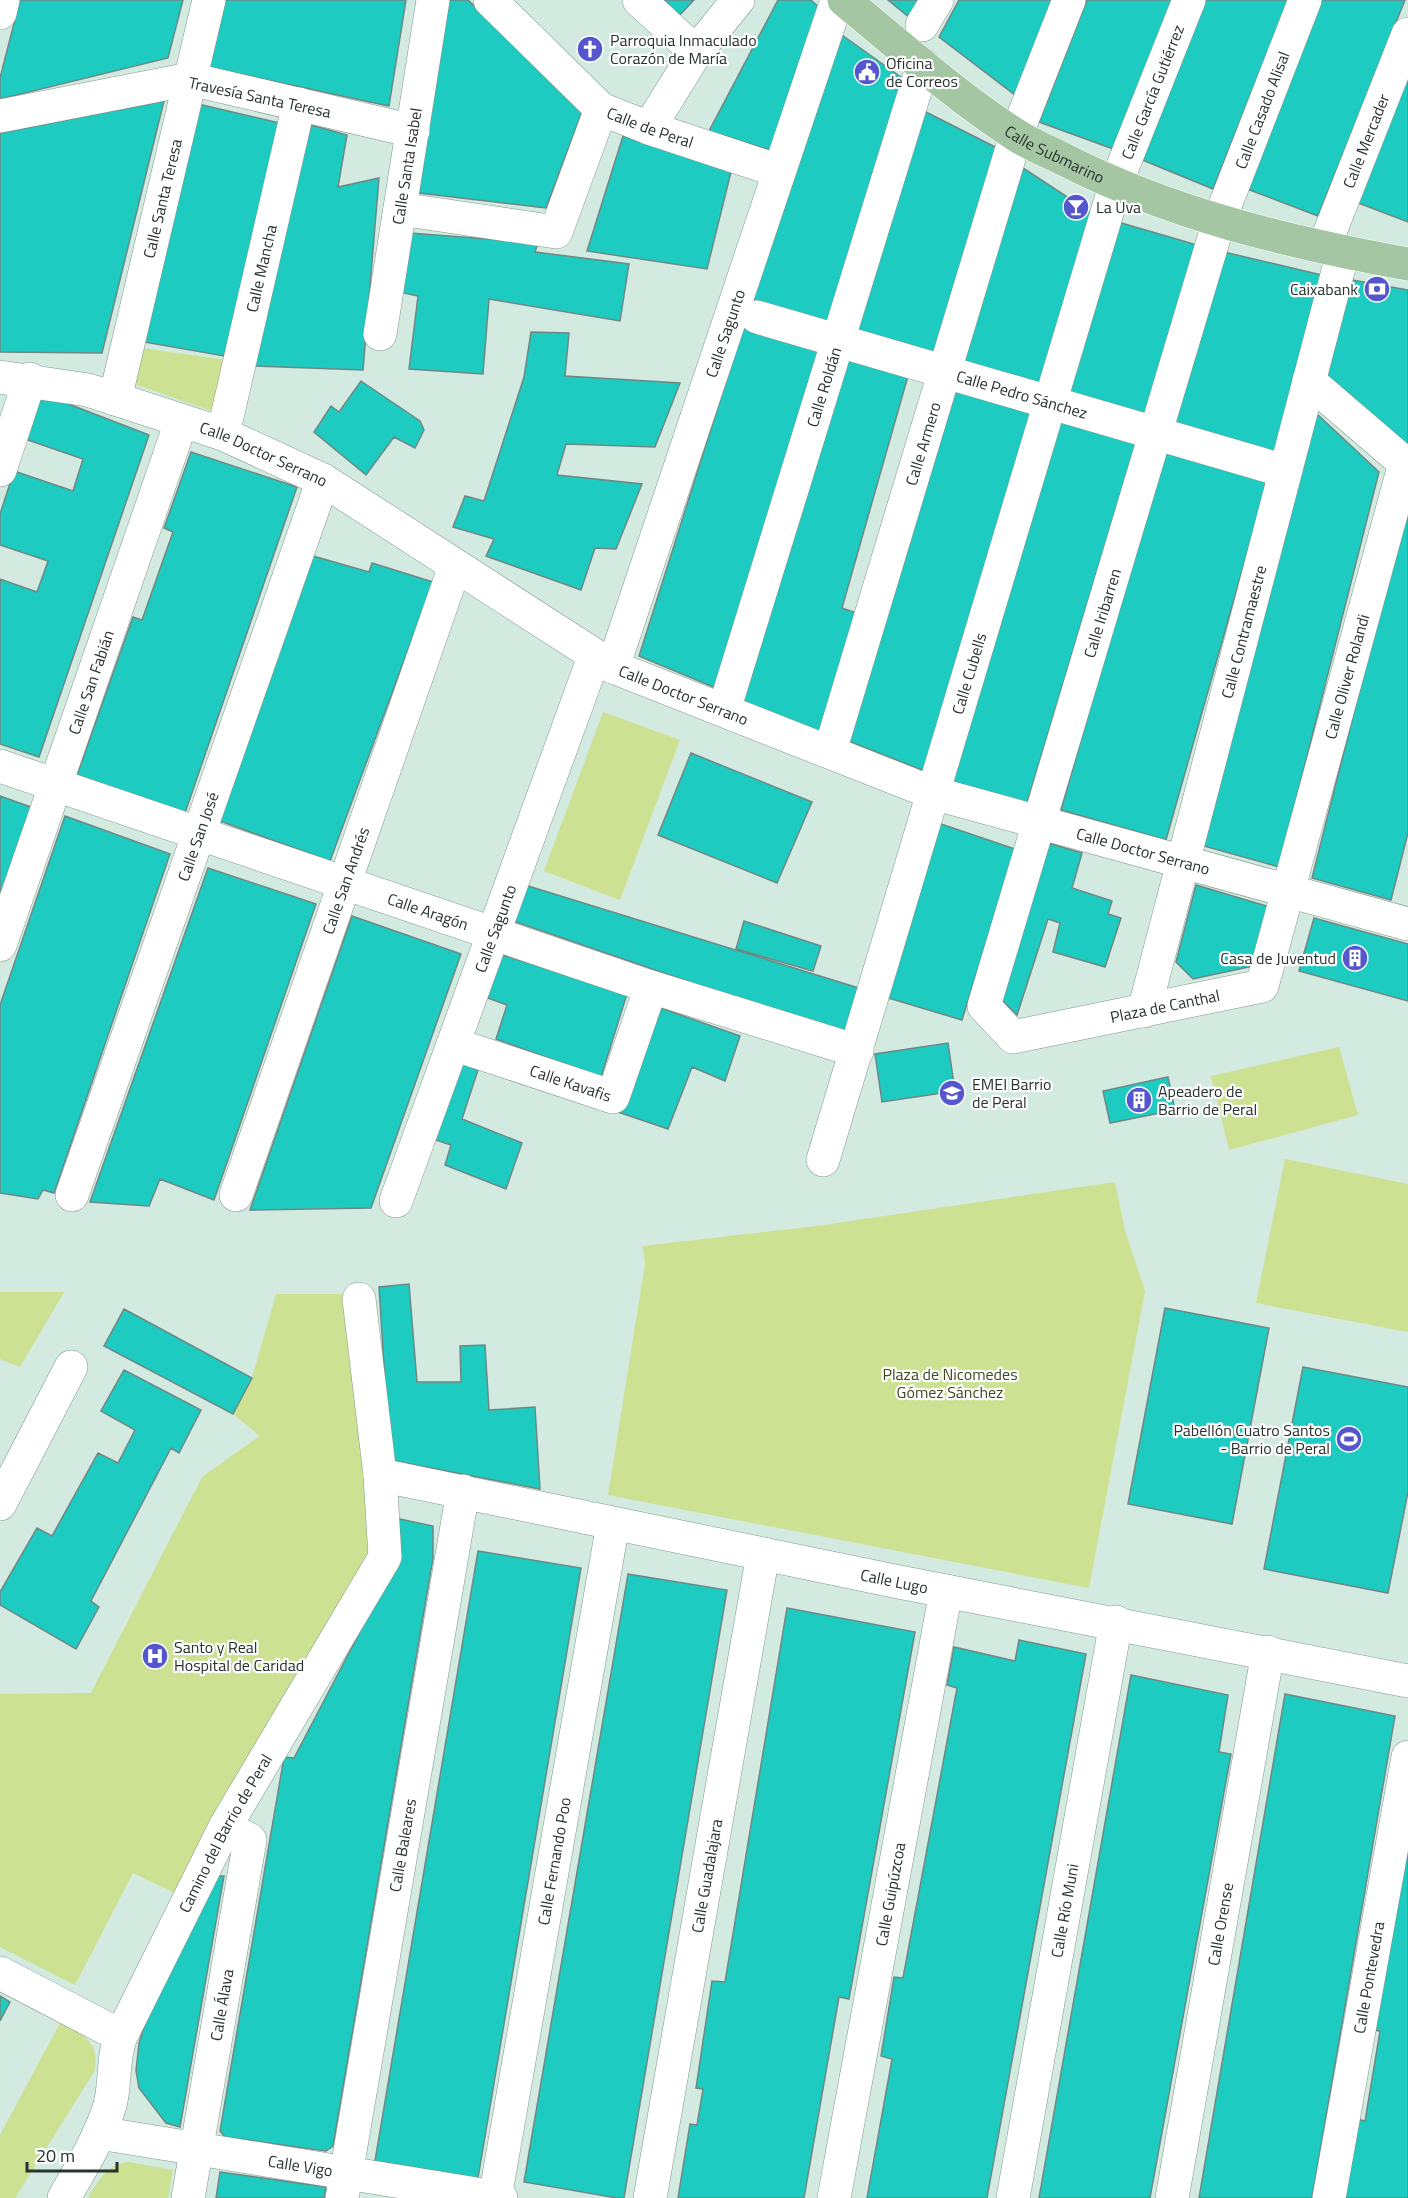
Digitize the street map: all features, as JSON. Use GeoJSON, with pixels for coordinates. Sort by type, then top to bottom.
{"type":"FeatureCollection","features":[{"type":"Feature","properties":{"kind":"main road","name":"Calle Submarino"},"geometry":{"type":"LineString","coordinates":[[844,0],[923,65],[1016,135],[1115,186],[1219,221],[1333,250],[1408,264]]}},
{"type":"Feature","properties":{"kind":"street"},"geometry":{"type":"LineString","coordinates":[[0,13],[3,0]]}},
{"type":"Feature","properties":{"kind":"street","name":"Calle Santa Teresa"},"geometry":{"type":"LineString","coordinates":[[115,399],[209,0]]}},
{"type":"Feature","properties":{"kind":"street","name":"Calle Santa Isabel"},"geometry":{"type":"LineString","coordinates":[[380,334],[433,0]]}},
{"type":"Feature","properties":{"kind":"street","name":"Calle de Peral"},"geometry":{"type":"LineString","coordinates":[[490,0],[601,109],[649,128],[779,171]]}},
{"type":"Feature","properties":{"kind":"street"},"geometry":{"type":"LineString","coordinates":[[639,0],[696,52]]}},
{"type":"Feature","properties":{"kind":"street"},"geometry":{"type":"LineString","coordinates":[[649,128],[696,52],[738,0]]}},
{"type":"Feature","properties":{"kind":"street","name":"Calle Sagunto"},"geometry":{"type":"LineString","coordinates":[[396,1201],[493,933],[603,662],[779,171],[837,0]]}},
{"type":"Feature","properties":{"kind":"street","name":"Calle Armero"},"geometry":{"type":"LineString","coordinates":[[830,751],[1016,135],[1069,0]]}},
{"type":"Feature","properties":{"kind":"street","name":"Calle García Gutiérrez"},"geometry":{"type":"LineString","coordinates":[[1115,186],[1189,0]]}},
{"type":"Feature","properties":{"kind":"street","name":"Calle Casado Alisal"},"geometry":{"type":"LineString","coordinates":[[1219,221],[1305,0]]}},
{"type":"Feature","properties":{"kind":"street","name":"Calle Mercader"},"geometry":{"type":"LineString","coordinates":[[1333,250],[1408,34]]}},
{"type":"Feature","properties":{"kind":"street","name":"Calle Roldán"},"geometry":{"type":"LineString","coordinates":[[724,710],[923,65]]}},
{"type":"Feature","properties":{"kind":"street","name":"Travesía Santa Teresa"},"geometry":{"type":"LineString","coordinates":[[0,116],[189,79],[413,131]]}},
{"type":"Feature","properties":{"kind":"street","name":"Calle Mancha"},"geometry":{"type":"LineString","coordinates":[[223,434],[299,104]]}},
{"type":"Feature","properties":{"kind":"street"},"geometry":{"type":"LineString","coordinates":[[400,209],[556,232],[601,109]]}},
{"type":"Feature","properties":{"kind":"street","name":"Calle Cubells"},"geometry":{"type":"LineString","coordinates":[[823,1160],[1048,402],[1115,186]]}},
{"type":"Feature","properties":{"kind":"street","name":"Calle Iribarren"},"geometry":{"type":"LineString","coordinates":[[984,1006],[1219,221]]}},
{"type":"Feature","properties":{"kind":"street","name":"Calle Contramaestre"},"geometry":{"type":"LineString","coordinates":[[1144,1011],[1309,381],[1333,250]]}},
{"type":"Feature","properties":{"kind":"street","name":"Calle Pedro Sánchez"},"geometry":{"type":"LineString","coordinates":[[757,317],[1286,471]]}},
{"type":"Feature","properties":{"kind":"street"},"geometry":{"type":"LineString","coordinates":[[0,470],[15,378]]}},
{"type":"Feature","properties":{"kind":"street","name":"Calle Doctor Serrano"},"geometry":{"type":"LineString","coordinates":[[15,378],[88,390],[223,434],[324,480],[603,662],[933,793],[1182,864],[1407,918]]}},
{"type":"Feature","properties":{"kind":"street"},"geometry":{"type":"LineString","coordinates":[[1309,381],[1407,465]]}},
{"type":"Feature","properties":{"kind":"street","name":"Calle San Fabián"},"geometry":{"type":"LineString","coordinates":[[0,945],[181,422]]}},
{"type":"Feature","properties":{"kind":"street","name":"Calle Oliver Rolandi"},"geometry":{"type":"LineString","coordinates":[[1290,891],[1407,465]]}},
{"type":"Feature","properties":{"kind":"street","name":"Calle San José"},"geometry":{"type":"LineString","coordinates":[[72,1195],[324,480]]}},
{"type":"Feature","properties":{"kind":"street","name":"Calle San Andrés"},"geometry":{"type":"LineString","coordinates":[[236,1196],[455,566]]}},
{"type":"Feature","properties":{"kind":"street","name":"Calle Aragón"},"geometry":{"type":"LineString","coordinates":[[0,766],[651,987],[857,1051]]}},
{"type":"Feature","properties":{"kind":"street","name":"Plaza de Canthal"},"geometry":{"type":"LineString","coordinates":[[984,1006],[1013,1037],[1262,986],[1290,891]]}},
{"type":"Feature","properties":{"kind":"street","name":"Calle Kavafis"},"geometry":{"type":"LineString","coordinates":[[453,1044],[613,1097],[651,987]]}},
{"type":"Feature","properties":{"kind":"street","name":"Camino del Barrio de Peral"},"geometry":{"type":"LineString","coordinates":[[64,2198],[99,2133],[111,2103],[114,2058],[121,2036],[225,1827],[385,1557],[380,1475],[359,1299]]}},
{"type":"Feature","properties":{"kind":"street"},"geometry":{"type":"LineString","coordinates":[[0,1504],[71,1366]]}},
{"type":"Feature","properties":{"kind":"street","name":"Calle Lugo"},"geometry":{"type":"LineString","coordinates":[[380,1475],[946,1591],[1116,1622],[1408,1681]]}},
{"type":"Feature","properties":{"kind":"street","name":"Calle Baleares"},"geometry":{"type":"LineString","coordinates":[[344,2186],[463,1491]]}},
{"type":"Feature","properties":{"kind":"street","name":"Calle Fernando Poo"},"geometry":{"type":"LineString","coordinates":[[497,2198],[613,1524]]}},
{"type":"Feature","properties":{"kind":"street","name":"Calle Guadalajara"},"geometry":{"type":"LineString","coordinates":[[650,2198],[763,1554]]}},
{"type":"Feature","properties":{"kind":"street","name":"Calle Guipúzcoa"},"geometry":{"type":"LineString","coordinates":[[834,2198],[946,1591]]}},
{"type":"Feature","properties":{"kind":"street","name":"Calle Río Muni"},"geometry":{"type":"LineString","coordinates":[[1013,2198],[1116,1622]]}},
{"type":"Feature","properties":{"kind":"street","name":"Calle Orense"},"geometry":{"type":"LineString","coordinates":[[1172,2198],[1268,1652]]}},
{"type":"Feature","properties":{"kind":"street","name":"Calle Pontevedra"},"geometry":{"type":"LineString","coordinates":[[1329,2198],[1408,1757]]}},
{"type":"Feature","properties":{"kind":"street","name":"Calle Álava"},"geometry":{"type":"LineString","coordinates":[[188,2198],[250,1840],[225,1827]]}},
{"type":"Feature","properties":{"kind":"street"},"geometry":{"type":"LineString","coordinates":[[0,1973],[121,2036]]}},
{"type":"Feature","properties":{"kind":"street","name":"Calle Vigo"},"geometry":{"type":"LineString","coordinates":[[99,2133],[197,2149],[344,2186],[497,2198]]}},
{"type":"Feature","properties":{"kind":"green space"},"geometry":{"type":"Polygon","coordinates":[[[142,348],[226,360],[212,411],[134,384],[142,348]]]}},
{"type":"Feature","properties":{"kind":"green space"},"geometry":{"type":"Polygon","coordinates":[[[603,712],[680,740],[620,900],[544,871],[603,712]]]}},
{"type":"Feature","properties":{"kind":"green space"},"geometry":{"type":"Polygon","coordinates":[[[1339,1047],[1358,1115],[1229,1150],[1211,1076],[1339,1047]]]}},
{"type":"Feature","properties":{"kind":"green space"},"geometry":{"type":"Polygon","coordinates":[[[1285,1159],[1408,1184],[1408,1332],[1256,1303],[1285,1159]]]}},
{"type":"Feature","properties":{"kind":"green space","name":"Plaza de Nicomedes Gómez Sánchez"},"geometry":{"type":"Polygon","coordinates":[[[1115,1182],[1125,1231],[1145,1291],[1089,1588],[608,1495],[645,1264],[643,1246],[817,1226],[1115,1182]]]}},
{"type":"Feature","properties":{"kind":"green space"},"geometry":{"type":"Polygon","coordinates":[[[0,1292],[64,1292],[20,1367],[0,1359],[0,1292]]]}},
{"type":"Feature","properties":{"kind":"green space"},"geometry":{"type":"Polygon","coordinates":[[[276,1294],[354,1294],[372,1548],[179,1895],[133,1873],[75,1985],[0,1947],[0,1694],[91,1693],[202,1477],[260,1436],[233,1414],[252,1378],[276,1294]]]}},
{"type":"Feature","properties":{"kind":"green space"},"geometry":{"type":"Polygon","coordinates":[[[60,2023],[88,2040],[95,2053],[94,2072],[15,2198],[0,2198],[0,2135],[60,2023]]]}},
{"type":"Feature","properties":{"kind":"green space"},"geometry":{"type":"Polygon","coordinates":[[[129,2162],[173,2170],[168,2198],[88,2198],[109,2169],[129,2162]]]}},
{"type":"Feature","properties":{"kind":"building"},"geometry":{"type":"Polygon","coordinates":[[[20,0],[183,0],[168,58],[0,99],[0,78],[20,0]]]}},
{"type":"Feature","properties":{"kind":"building"},"geometry":{"type":"Polygon","coordinates":[[[224,0],[406,0],[389,106],[208,67],[224,0]]]}},
{"type":"Feature","properties":{"kind":"building"},"geometry":{"type":"Polygon","coordinates":[[[445,0],[468,0],[583,109],[546,208],[419,193],[445,0]]]}},
{"type":"Feature","properties":{"kind":"building"},"geometry":{"type":"Polygon","coordinates":[[[661,0],[694,0],[679,16],[661,0]]]}},
{"type":"Feature","properties":{"kind":"building"},"geometry":{"type":"Polygon","coordinates":[[[778,0],[811,0],[822,10],[773,151],[709,131],[778,0]]]}},
{"type":"Feature","properties":{"kind":"building"},"geometry":{"type":"Polygon","coordinates":[[[888,0],[927,0],[915,22],[888,0]]]}},
{"type":"Feature","properties":{"kind":"building"},"geometry":{"type":"Polygon","coordinates":[[[959,0],[1056,0],[1019,98],[939,37],[959,0]]]}},
{"type":"Feature","properties":{"kind":"building"},"geometry":{"type":"Polygon","coordinates":[[[1087,0],[1175,0],[1116,150],[1039,122],[1087,0]]]}},
{"type":"Feature","properties":{"kind":"building"},"geometry":{"type":"Polygon","coordinates":[[[1203,0],[1288,0],[1213,189],[1140,159],[1203,0]]]}},
{"type":"Feature","properties":{"kind":"building"},"geometry":{"type":"Polygon","coordinates":[[[1316,0],[1405,0],[1318,216],[1242,187],[1316,0]]]}},
{"type":"Feature","properties":{"kind":"building"},"geometry":{"type":"Polygon","coordinates":[[[842,35],[905,80],[830,325],[752,300],[842,35]]]}},
{"type":"Feature","properties":{"kind":"building"},"geometry":{"type":"Polygon","coordinates":[[[1408,70],[1408,222],[1356,202],[1408,70]]]}},
{"type":"Feature","properties":{"kind":"building"},"geometry":{"type":"Polygon","coordinates":[[[164,101],[102,353],[0,352],[0,133],[164,101]]]}},
{"type":"Feature","properties":{"kind":"building"},"geometry":{"type":"Polygon","coordinates":[[[198,104],[284,124],[224,356],[144,342],[198,104]]]}},
{"type":"Feature","properties":{"kind":"building"},"geometry":{"type":"Polygon","coordinates":[[[922,110],[999,149],[935,356],[855,334],[922,110]]]}},
{"type":"Feature","properties":{"kind":"building"},"geometry":{"type":"Polygon","coordinates":[[[311,125],[347,135],[338,187],[379,178],[363,370],[251,366],[311,125]]]}},
{"type":"Feature","properties":{"kind":"building"},"geometry":{"type":"Polygon","coordinates":[[[623,136],[731,172],[707,269],[587,251],[623,136]]]}},
{"type":"Feature","properties":{"kind":"building"},"geometry":{"type":"Polygon","coordinates":[[[1023,168],[1092,213],[1041,388],[960,364],[1023,168]]]}},
{"type":"Feature","properties":{"kind":"building"},"geometry":{"type":"Polygon","coordinates":[[[1118,222],[1197,245],[1147,418],[1067,395],[1118,222]]]}},
{"type":"Feature","properties":{"kind":"building"},"geometry":{"type":"Polygon","coordinates":[[[410,233],[538,243],[535,252],[629,264],[620,321],[489,299],[483,374],[409,369],[418,296],[399,292],[410,233]]]}},
{"type":"Feature","properties":{"kind":"building"},"geometry":{"type":"Polygon","coordinates":[[[1224,252],[1322,275],[1274,456],[1171,426],[1224,252]]]}},
{"type":"Feature","properties":{"kind":"building"},"geometry":{"type":"Polygon","coordinates":[[[1347,279],[1408,290],[1408,448],[1324,377],[1347,279]]]}},
{"type":"Feature","properties":{"kind":"building"},"geometry":{"type":"Polygon","coordinates":[[[743,328],[822,350],[718,689],[639,656],[743,328]]]}},
{"type":"Feature","properties":{"kind":"building"},"geometry":{"type":"Polygon","coordinates":[[[531,332],[569,333],[565,376],[680,383],[655,447],[566,444],[557,475],[642,484],[616,549],[595,548],[581,590],[486,556],[494,539],[453,527],[465,496],[484,501],[524,377],[531,332]]]}},
{"type":"Feature","properties":{"kind":"building"},"geometry":{"type":"Polygon","coordinates":[[[848,359],[908,376],[842,608],[859,614],[821,739],[739,706],[848,359]]]}},
{"type":"Feature","properties":{"kind":"building"},"geometry":{"type":"Polygon","coordinates":[[[361,381],[420,421],[424,430],[415,448],[394,437],[366,475],[314,432],[331,406],[339,412],[361,381]]]}},
{"type":"Feature","properties":{"kind":"building"},"geometry":{"type":"Polygon","coordinates":[[[949,386],[1032,412],[927,772],[848,741],[949,386]]]}},
{"type":"Feature","properties":{"kind":"building"},"geometry":{"type":"Polygon","coordinates":[[[40,393],[149,435],[39,757],[0,744],[0,579],[37,592],[48,561],[0,545],[0,514],[14,471],[73,491],[83,459],[25,439],[40,393]]]}},
{"type":"Feature","properties":{"kind":"building"},"geometry":{"type":"Polygon","coordinates":[[[1316,413],[1379,472],[1279,867],[1204,846],[1316,413]]]}},
{"type":"Feature","properties":{"kind":"building"},"geometry":{"type":"Polygon","coordinates":[[[1059,420],[1136,442],[1027,803],[950,781],[1059,420]]]}},
{"type":"Feature","properties":{"kind":"building"},"geometry":{"type":"Polygon","coordinates":[[[1164,449],[1268,479],[1166,840],[1061,810],[1164,449]]]}},
{"type":"Feature","properties":{"kind":"building"},"geometry":{"type":"Polygon","coordinates":[[[191,452],[297,487],[185,813],[77,775],[133,617],[142,620],[173,532],[164,528],[191,452]]]}},
{"type":"Feature","properties":{"kind":"building"},"geometry":{"type":"Polygon","coordinates":[[[1408,499],[1408,833],[1391,900],[1312,878],[1408,499]]]}},
{"type":"Feature","properties":{"kind":"building"},"geometry":{"type":"Polygon","coordinates":[[[313,556],[369,572],[372,563],[433,582],[330,861],[220,821],[313,556]]]}},
{"type":"Feature","properties":{"kind":"building"},"geometry":{"type":"Polygon","coordinates":[[[691,753],[812,802],[777,883],[658,835],[691,753]]]}},
{"type":"Feature","properties":{"kind":"building"},"geometry":{"type":"Polygon","coordinates":[[[0,796],[31,807],[0,895],[0,796]]]}},
{"type":"Feature","properties":{"kind":"building"},"geometry":{"type":"Polygon","coordinates":[[[65,816],[170,854],[54,1193],[43,1190],[38,1199],[0,1193],[0,1005],[65,816]]]}},
{"type":"Feature","properties":{"kind":"building"},"geometry":{"type":"Polygon","coordinates":[[[938,823],[1015,849],[962,1020],[885,997],[938,823]]]}},
{"type":"Feature","properties":{"kind":"building"},"geometry":{"type":"Polygon","coordinates":[[[1048,843],[1082,853],[1072,888],[1112,901],[1108,914],[1121,918],[1105,967],[1053,952],[1060,923],[1048,919],[1017,1015],[999,997],[1048,843]]]}},
{"type":"Feature","properties":{"kind":"building"},"geometry":{"type":"Polygon","coordinates":[[[208,868],[316,904],[214,1200],[160,1179],[149,1206],[90,1202],[208,868]]]}},
{"type":"Feature","properties":{"kind":"building"},"geometry":{"type":"Polygon","coordinates":[[[525,885],[862,989],[847,1036],[513,921],[525,885]]]}},
{"type":"Feature","properties":{"kind":"building"},"geometry":{"type":"Polygon","coordinates":[[[1196,885],[1270,907],[1253,966],[1193,979],[1176,962],[1196,885]]]}},
{"type":"Feature","properties":{"kind":"building"},"geometry":{"type":"Polygon","coordinates":[[[352,916],[461,954],[371,1208],[250,1210],[352,916]]]}},
{"type":"Feature","properties":{"kind":"building","name":"Casa de Juventud"},"geometry":{"type":"Polygon","coordinates":[[[1314,918],[1408,944],[1408,1001],[1299,971],[1314,918]]]}},
{"type":"Feature","properties":{"kind":"building"},"geometry":{"type":"Polygon","coordinates":[[[744,921],[821,946],[813,971],[736,949],[744,921]]]}},
{"type":"Feature","properties":{"kind":"building"},"geometry":{"type":"Polygon","coordinates":[[[499,954],[627,994],[601,1077],[496,1039],[507,1005],[485,997],[499,954]]]}},
{"type":"Feature","properties":{"kind":"building"},"geometry":{"type":"Polygon","coordinates":[[[658,1007],[740,1036],[725,1081],[692,1067],[668,1129],[618,1112],[658,1007]]]}},
{"type":"Feature","properties":{"kind":"building"},"geometry":{"type":"Polygon","coordinates":[[[948,1043],[955,1091],[882,1102],[875,1054],[948,1043]]]}},
{"type":"Feature","properties":{"kind":"building"},"geometry":{"type":"Polygon","coordinates":[[[460,1062],[478,1070],[462,1119],[522,1143],[506,1189],[445,1165],[451,1145],[433,1139],[460,1062]]]}},
{"type":"Feature","properties":{"kind":"building","name":"Apeadero de Barrio de Peral"},"geometry":{"type":"Polygon","coordinates":[[[1168,1077],[1175,1110],[1110,1123],[1103,1091],[1168,1077]]]}},
{"type":"Feature","properties":{"kind":"building"},"geometry":{"type":"Polygon","coordinates":[[[409,1284],[417,1382],[461,1382],[460,1346],[485,1345],[489,1410],[535,1407],[540,1489],[390,1460],[379,1287],[409,1284]]]}},
{"type":"Feature","properties":{"kind":"building"},"geometry":{"type":"Polygon","coordinates":[[[1165,1308],[1269,1328],[1232,1524],[1128,1504],[1165,1308]]]}},
{"type":"Feature","properties":{"kind":"building"},"geometry":{"type":"Polygon","coordinates":[[[124,1309],[252,1378],[233,1414],[104,1346],[124,1309]]]}},
{"type":"Feature","properties":{"kind":"building","name":"Pabellón Cuatro Santos - Barrio de Peral"},"geometry":{"type":"Polygon","coordinates":[[[1303,1367],[1408,1387],[1408,1492],[1388,1593],[1264,1569],[1303,1367]]]}},
{"type":"Feature","properties":{"kind":"building"},"geometry":{"type":"Polygon","coordinates":[[[124,1370],[201,1410],[179,1453],[171,1448],[91,1601],[99,1607],[76,1649],[0,1605],[0,1592],[37,1528],[52,1536],[98,1453],[118,1463],[135,1430],[101,1411],[124,1370]]]}},
{"type":"Feature","properties":{"kind":"building"},"geometry":{"type":"Polygon","coordinates":[[[395,1518],[433,1526],[433,1558],[333,2146],[326,2151],[225,2137],[220,2131],[284,1757],[294,1758],[397,1561],[395,1518]]]}},
{"type":"Feature","properties":{"kind":"building"},"geometry":{"type":"Polygon","coordinates":[[[478,1551],[581,1568],[478,2178],[375,2161],[478,1551]]]}},
{"type":"Feature","properties":{"kind":"building"},"geometry":{"type":"Polygon","coordinates":[[[628,1574],[727,1590],[624,2198],[617,2198],[524,2182],[628,1574]]]}},
{"type":"Feature","properties":{"kind":"building"},"geometry":{"type":"Polygon","coordinates":[[[787,1608],[915,1632],[849,1999],[839,1997],[804,2198],[678,2198],[690,2124],[697,2125],[703,2089],[696,2088],[712,1981],[725,1982],[787,1608]]]}},
{"type":"Feature","properties":{"kind":"building"},"geometry":{"type":"Polygon","coordinates":[[[1019,1640],[1086,1654],[987,2198],[867,2198],[892,2059],[881,2056],[894,1977],[903,1978],[957,1688],[947,1685],[954,1647],[1015,1661],[1019,1640]]]}},
{"type":"Feature","properties":{"kind":"building"},"geometry":{"type":"Polygon","coordinates":[[[1131,1675],[1228,1695],[1219,1752],[1231,1754],[1150,2198],[1039,2198],[1131,1675]]]}},
{"type":"Feature","properties":{"kind":"building"},"geometry":{"type":"Polygon","coordinates":[[[1285,1694],[1395,1716],[1312,2198],[1199,2198],[1285,1694]]]}},
{"type":"Feature","properties":{"kind":"building"},"geometry":{"type":"Polygon","coordinates":[[[1408,1824],[1408,2198],[1342,2198],[1356,2119],[1365,2121],[1380,2031],[1370,2030],[1408,1824]]]}},
{"type":"Feature","properties":{"kind":"building"},"geometry":{"type":"Polygon","coordinates":[[[214,1876],[224,1876],[180,2127],[166,2123],[139,2088],[136,2071],[139,2043],[150,2008],[214,1876]]]}},
{"type":"Feature","properties":{"kind":"building"},"geometry":{"type":"Polygon","coordinates":[[[0,1996],[10,2002],[0,2021],[0,1996]]]}},
{"type":"Feature","properties":{"kind":"building"},"geometry":{"type":"Polygon","coordinates":[[[220,2172],[326,2187],[324,2198],[216,2198],[220,2172]]]}},
{"type":"Feature","properties":{"kind":"place","name":"Parroquia Inmaculado Corazón de María"},"geometry":{"type":"Point","coordinates":[590,49]}},
{"type":"Feature","properties":{"kind":"place","name":"Oficina de Correos"},"geometry":{"type":"Point","coordinates":[867,72]}},
{"type":"Feature","properties":{"kind":"place","name":"La Uva"},"geometry":{"type":"Point","coordinates":[1076,207]}},
{"type":"Feature","properties":{"kind":"place","name":"Caixabank"},"geometry":{"type":"Point","coordinates":[1377,289]}},
{"type":"Feature","properties":{"kind":"place","name":"Casa de Juventud"},"geometry":{"type":"Point","coordinates":[1355,958]}},
{"type":"Feature","properties":{"kind":"place","name":"EMEI Barrio de Peral"},"geometry":{"type":"Point","coordinates":[952,1093]}},
{"type":"Feature","properties":{"kind":"place","name":"Apeadero de Barrio de Peral"},"geometry":{"type":"Point","coordinates":[1139,1100]}},
{"type":"Feature","properties":{"kind":"place","name":"Pabellón Cuatro Santos - Barrio de Peral"},"geometry":{"type":"Point","coordinates":[1349,1439]}},
{"type":"Feature","properties":{"kind":"place","name":"Santo y Real Hospital de Caridad"},"geometry":{"type":"Point","coordinates":[155,1656]}}]}
